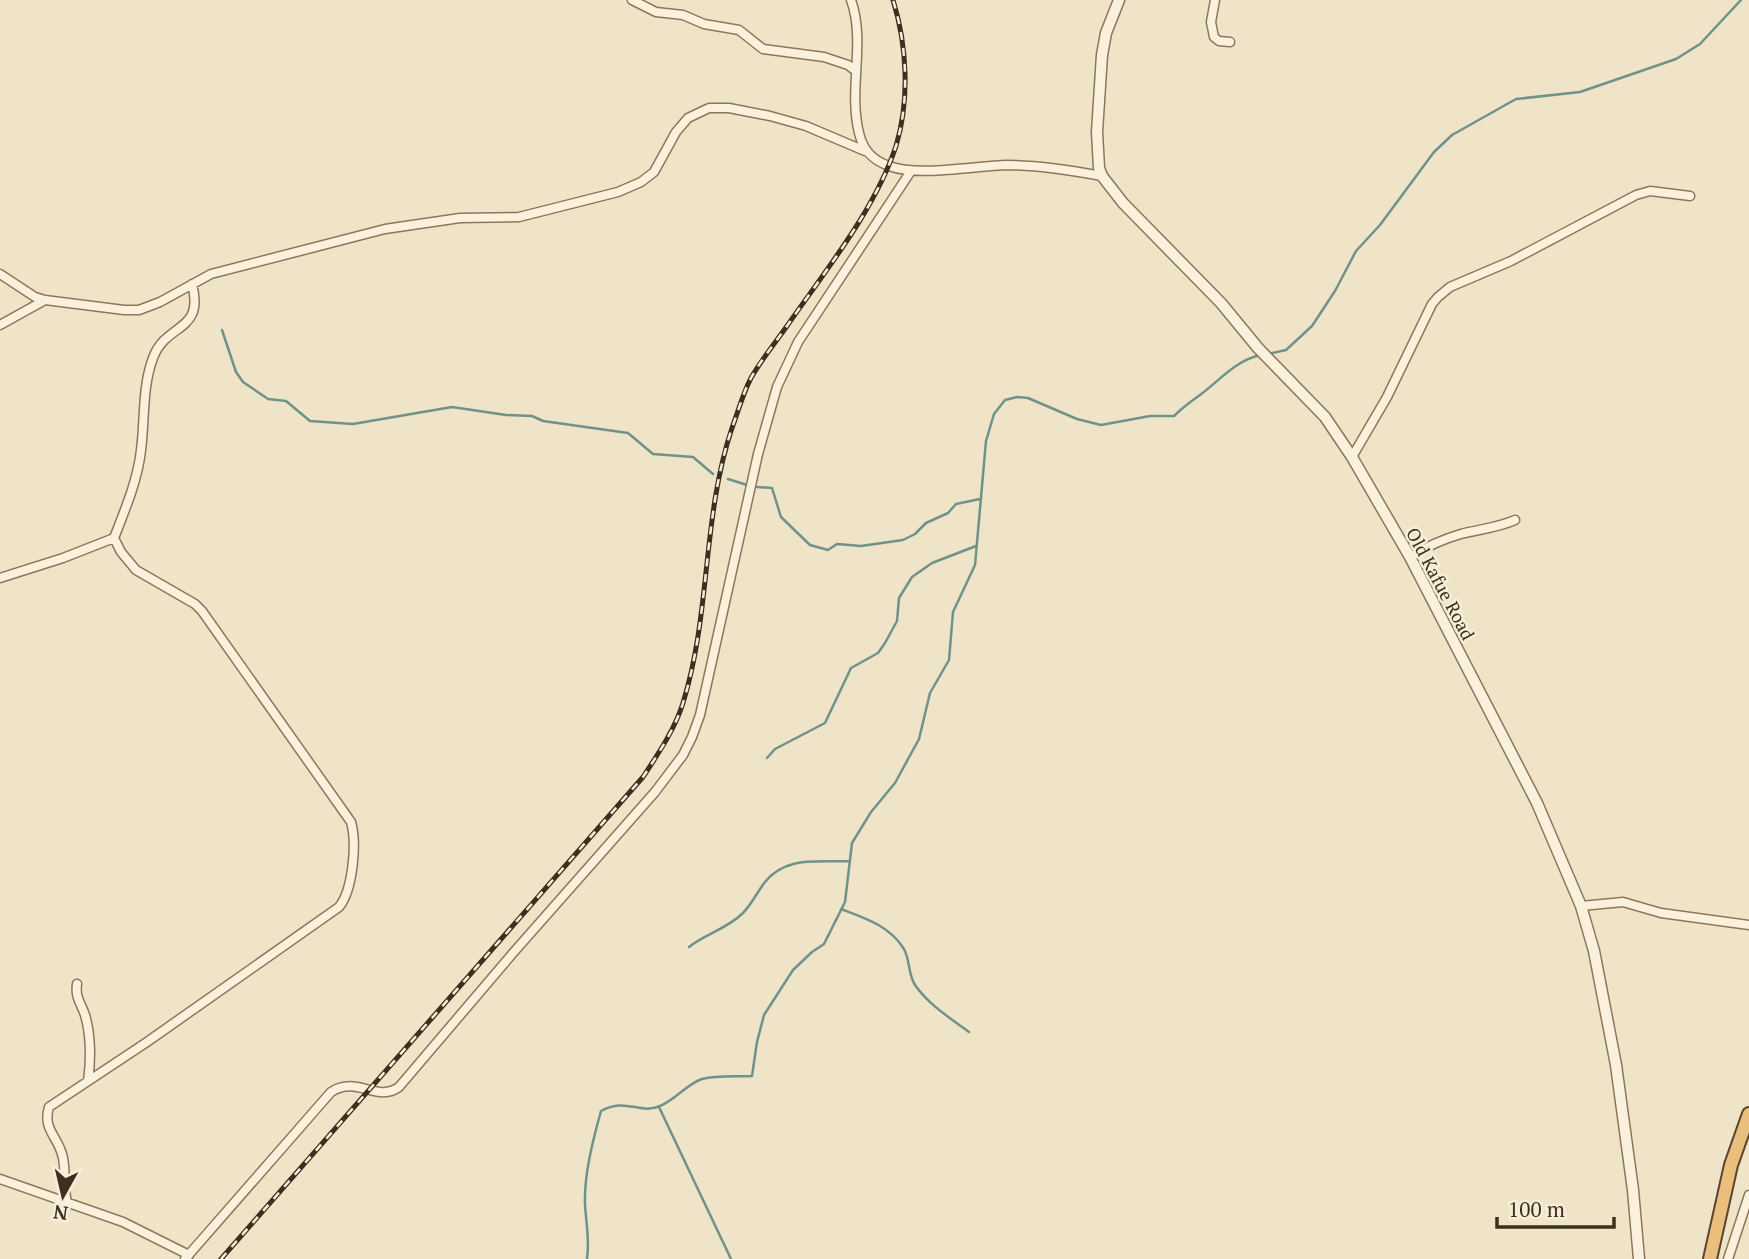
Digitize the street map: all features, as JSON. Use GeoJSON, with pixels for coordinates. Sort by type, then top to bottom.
{"type":"FeatureCollection","features":[{"type":"Feature","properties":{"kind":"highway"},"geometry":{"type":"LineString","coordinates":[[1710,1259],[1731,1165],[1749,1114]]}},
{"type":"Feature","properties":{"kind":"street"},"geometry":{"type":"LineString","coordinates":[[632,0],[656,12],[683,15],[704,24],[739,30],[763,49],[824,57],[848,65],[856,72]]}},
{"type":"Feature","properties":{"kind":"street"},"geometry":{"type":"LineString","coordinates":[[850,0],[857,27],[856,119],[865,151]]}},
{"type":"Feature","properties":{"kind":"street"},"geometry":{"type":"LineString","coordinates":[[1102,176],[1097,132],[1102,55],[1106,33],[1119,0]]}},
{"type":"Feature","properties":{"kind":"street"},"geometry":{"type":"LineString","coordinates":[[1215,0],[1212,32],[1219,41],[1230,42]]}},
{"type":"Feature","properties":{"kind":"street"},"geometry":{"type":"LineString","coordinates":[[0,274],[35,297],[45,300],[131,311],[160,302],[211,274],[385,229],[460,218],[519,217],[618,192],[641,182],[654,172],[676,132],[688,118],[709,108],[729,108],[794,123],[865,151],[887,166],[911,171],[1008,165],[1054,166],[1102,176]]}},
{"type":"Feature","properties":{"kind":"street"},"geometry":{"type":"LineString","coordinates":[[0,1179],[123,1222],[187,1257],[331,1092],[350,1084],[384,1093],[393,1092],[399,1087],[655,792],[683,755],[700,715],[758,454],[777,387],[799,342],[911,171]]}},
{"type":"Feature","properties":{"kind":"street","name":"Old Kafue Road"},"geometry":{"type":"LineString","coordinates":[[1102,176],[1123,203],[1221,303],[1258,348],[1325,417],[1352,457],[1410,557],[1536,803],[1581,906],[1594,951],[1616,1065],[1633,1190],[1639,1259]]}},
{"type":"Feature","properties":{"kind":"street"},"geometry":{"type":"LineString","coordinates":[[1352,457],[1387,397],[1432,304],[1450,286],[1511,261],[1636,194],[1650,191],[1690,196]]}},
{"type":"Feature","properties":{"kind":"street"},"geometry":{"type":"LineString","coordinates":[[67,1202],[64,1193],[63,1158],[48,1127],[49,1107],[147,1042],[339,907],[346,897],[355,845],[351,822],[221,635],[195,604],[127,562],[114,538],[141,453],[144,406],[152,360],[163,343],[191,318],[197,301],[192,284]]}},
{"type":"Feature","properties":{"kind":"street"},"geometry":{"type":"LineString","coordinates":[[0,325],[45,300]]}},
{"type":"Feature","properties":{"kind":"street"},"geometry":{"type":"LineString","coordinates":[[1410,557],[1427,547],[1461,534],[1495,528],[1515,520]]}},
{"type":"Feature","properties":{"kind":"street"},"geometry":{"type":"LineString","coordinates":[[0,578],[114,538]]}},
{"type":"Feature","properties":{"kind":"street"},"geometry":{"type":"LineString","coordinates":[[1581,906],[1623,902],[1661,913],[1749,925]]}},
{"type":"Feature","properties":{"kind":"street"},"geometry":{"type":"LineString","coordinates":[[77,984],[76,998],[85,1015],[88,1030],[88,1081]]}},
{"type":"Feature","properties":{"kind":"street"},"geometry":{"type":"LineString","coordinates":[[1728,1259],[1749,1195]]}},
{"type":"Feature","properties":{"kind":"waterway"},"geometry":{"type":"LineString","coordinates":[[1268,354],[1286,350],[1312,326],[1335,291],[1356,251],[1380,225],[1434,152],[1452,135],[1516,99],[1580,92],[1676,59],[1700,44],[1741,0]]}},
{"type":"Feature","properties":{"kind":"waterway"},"geometry":{"type":"LineString","coordinates":[[222,330],[236,372],[243,382],[268,399],[286,401],[310,421],[353,424],[452,407],[532,416],[543,421],[628,433],[653,454],[693,457],[713,474]]}},
{"type":"Feature","properties":{"kind":"waterway"},"geometry":{"type":"LineString","coordinates":[[587,1259],[586,1181],[601,1111],[618,1106],[653,1108],[702,1079],[752,1076],[764,1015],[793,970],[824,944],[845,902],[852,843],[871,812],[895,783],[919,739],[930,693],[949,660],[953,612],[975,565],[986,441],[994,414],[1005,400],[1017,397],[1028,398],[1077,419],[1101,425],[1150,416],[1174,416],[1236,366],[1261,355]]}},
{"type":"Feature","properties":{"kind":"waterway"},"geometry":{"type":"LineString","coordinates":[[728,479],[747,485]]}},
{"type":"Feature","properties":{"kind":"waterway"},"geometry":{"type":"LineString","coordinates":[[757,487],[772,488],[781,517],[810,545],[828,550],[837,544],[861,546],[903,540],[915,534],[926,523],[948,513],[956,504],[980,499]]}},
{"type":"Feature","properties":{"kind":"waterway"},"geometry":{"type":"LineString","coordinates":[[767,758],[775,749],[825,723],[851,668],[878,653],[885,643],[897,621],[899,598],[912,577],[932,563],[976,546]]}},
{"type":"Feature","properties":{"kind":"waterway"},"geometry":{"type":"LineString","coordinates":[[689,947],[737,919],[765,882],[783,868],[804,862],[850,861]]}},
{"type":"Feature","properties":{"kind":"waterway"},"geometry":{"type":"LineString","coordinates":[[841,909],[892,934],[904,949],[915,985],[940,1011],[969,1032]]}},
{"type":"Feature","properties":{"kind":"waterway"},"geometry":{"type":"LineString","coordinates":[[659,1107],[731,1259]]}},
{"type":"Feature","properties":{"kind":"railway"},"geometry":{"type":"LineString","coordinates":[[221,1259],[643,777],[671,732],[680,713],[692,669],[722,462],[743,396],[759,365],[862,217],[887,170],[896,146],[903,110],[905,73],[901,35],[893,0]]}}]}
